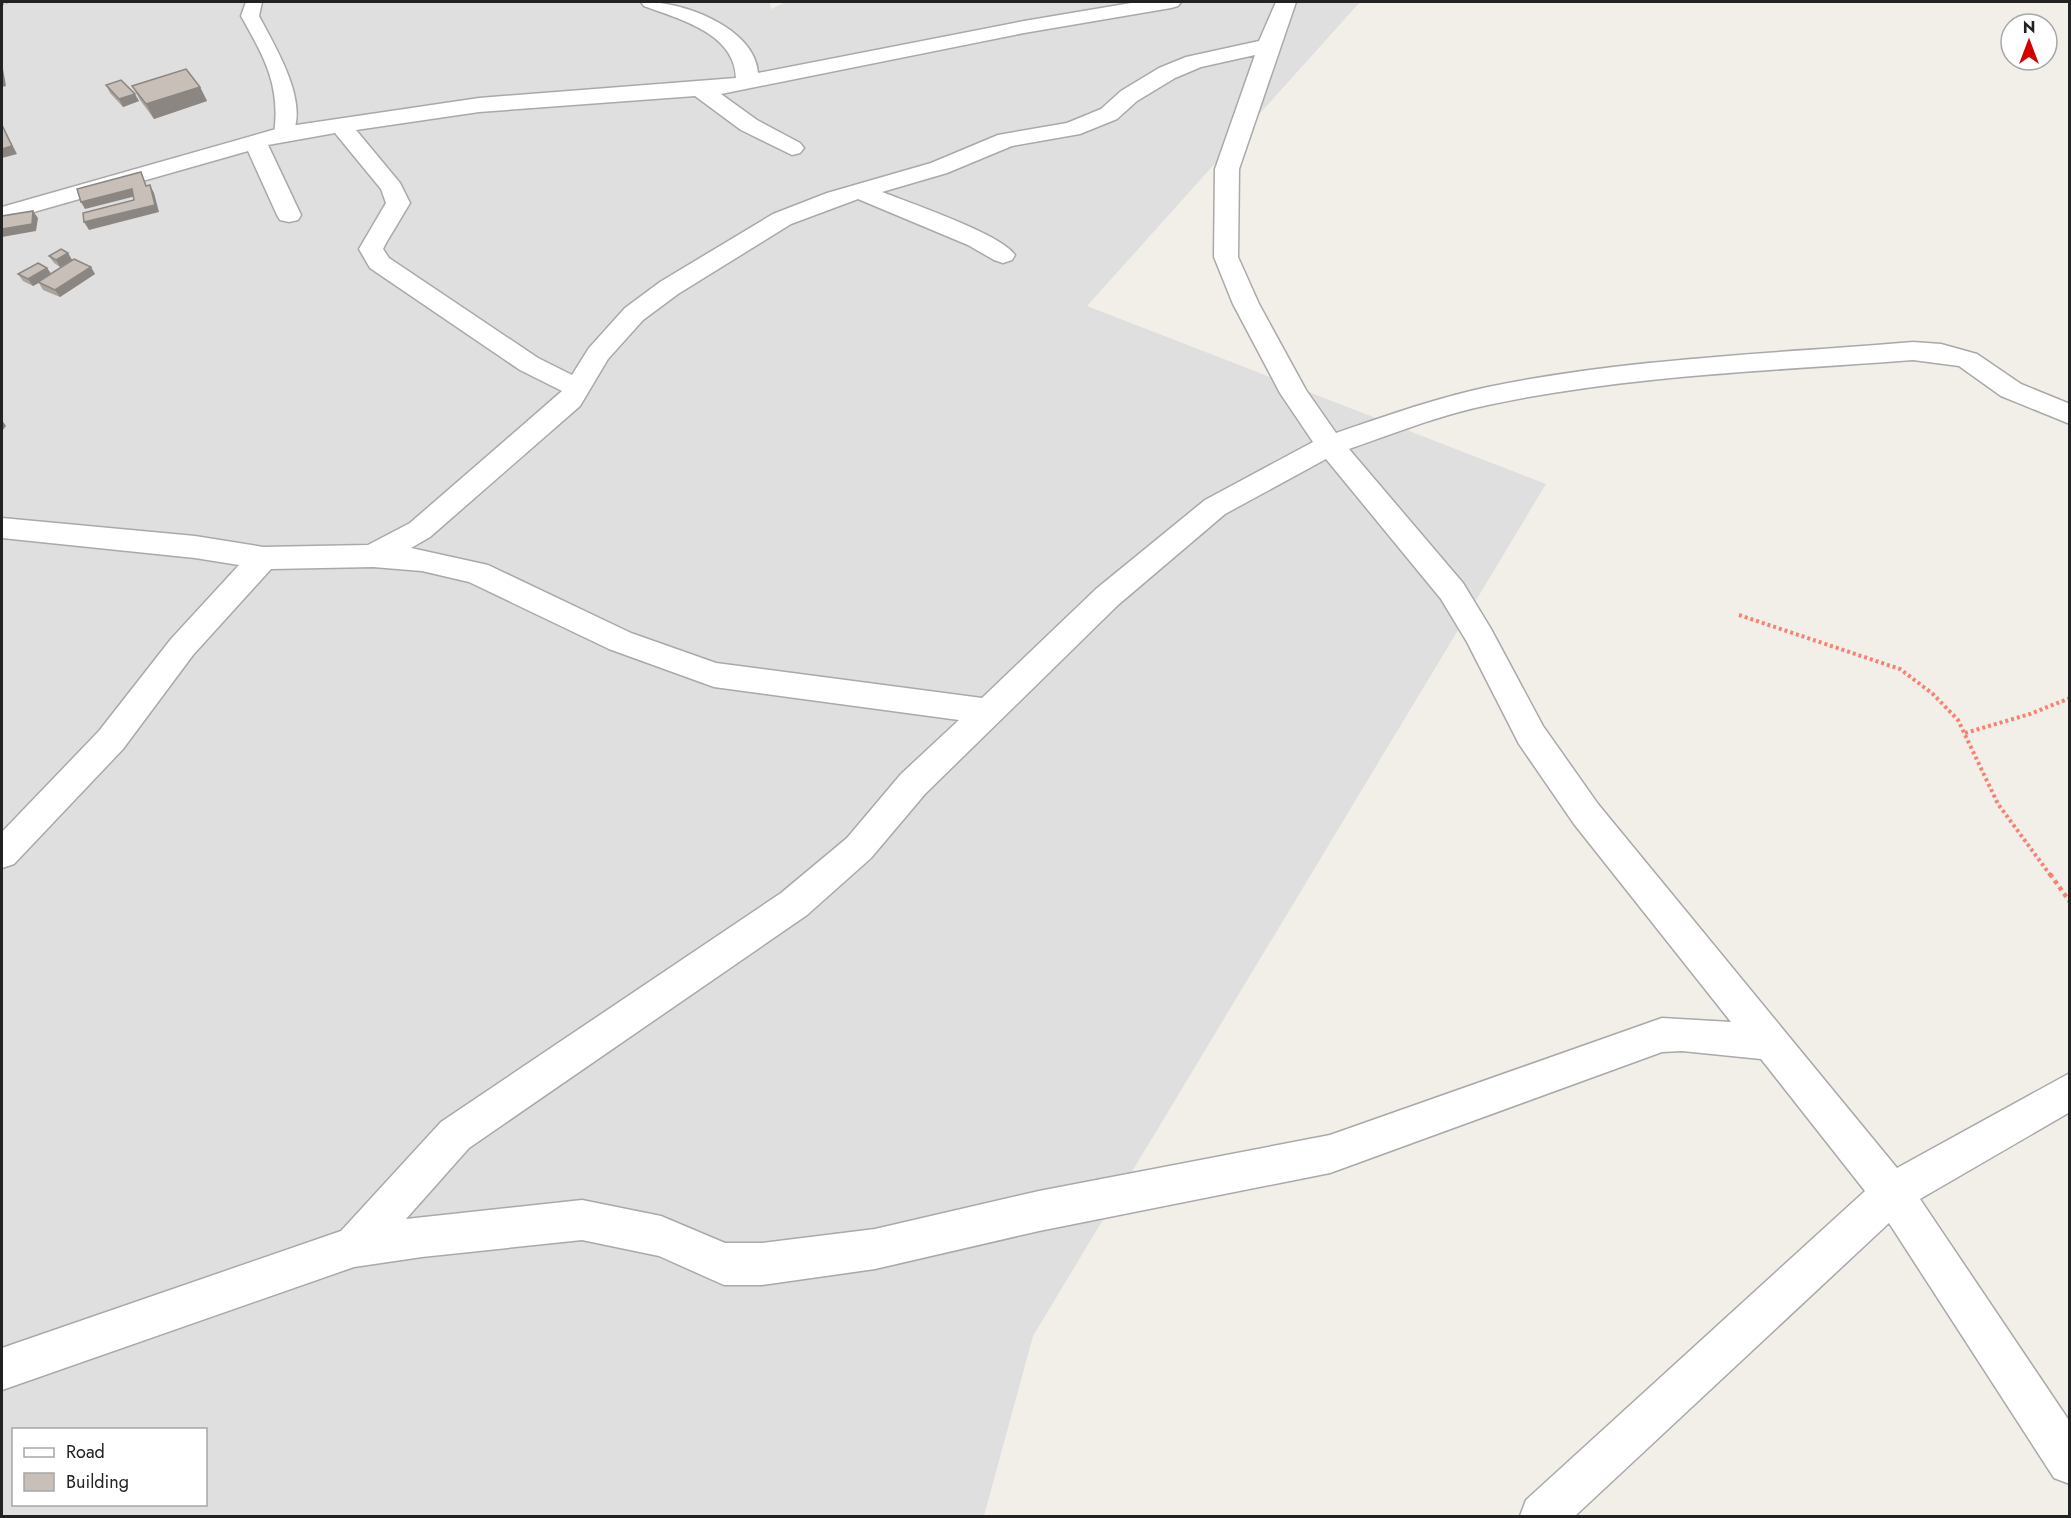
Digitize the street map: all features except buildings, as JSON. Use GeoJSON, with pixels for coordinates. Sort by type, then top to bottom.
{"type":"FeatureCollection","features":[{"type":"Feature","properties":{"kind":"street"},"geometry":{"type":"LineString","coordinates":[[651,2],[712,28],[734,43],[745,59],[747,83]]}},
{"type":"Feature","properties":{"kind":"street"},"geometry":{"type":"LineString","coordinates":[[2,214],[283,134],[515,102],[700,89],[747,83],[956,40],[1171,2]]}},
{"type":"Feature","properties":{"kind":"street"},"geometry":{"type":"LineString","coordinates":[[1286,2],[1227,168],[1226,257],[1246,304],[1288,383],[1330,445],[1452,591],[1480,637],[1531,735],[1586,814],[1892,1193],[2070,1462]]}},
{"type":"Feature","properties":{"kind":"street"},"geometry":{"type":"LineString","coordinates":[[373,556],[420,530],[570,400],[598,354],[634,314],[669,288],[782,219],[835,198],[939,168],[1006,140],[1072,129],[1089,123],[1109,114],[1129,96],[1167,73],[1194,62],[1269,45]]}},
{"type":"Feature","properties":{"kind":"street"},"geometry":{"type":"LineString","coordinates":[[700,89],[749,125],[792,148]]}},
{"type":"Feature","properties":{"kind":"street"},"geometry":{"type":"LineString","coordinates":[[340,125],[392,188],[398,202],[391,219],[375,236],[371,249],[379,263],[529,364],[577,388]]}},
{"type":"Feature","properties":{"kind":"street"},"geometry":{"type":"LineString","coordinates":[[255,141],[289,215]]}},
{"type":"Feature","properties":{"kind":"street"},"geometry":{"type":"LineString","coordinates":[[860,191],[977,240],[1003,255]]}},
{"type":"Feature","properties":{"kind":"street"},"geometry":{"type":"LineString","coordinates":[[354,1248],[455,1135],[794,904],[860,848],[913,784],[988,711],[1107,597],[1215,507],[1330,445],[1435,409],[1477,398],[1595,377],[1913,351],[1941,353],[1968,360],[2011,390],[2070,415]]}},
{"type":"Feature","properties":{"kind":"street"},"geometry":{"type":"LineString","coordinates":[[2,528],[185,546],[263,558],[373,556],[422,560],[477,573],[620,641],[714,675],[988,711]]}},
{"type":"Feature","properties":{"kind":"street"},"geometry":{"type":"LineString","coordinates":[[2,854],[111,740],[182,647],[263,558]]}},
{"type":"Feature","properties":{"kind":"street"},"geometry":{"type":"LineString","coordinates":[[2,1369],[354,1248],[517,1225],[582,1220],[661,1236],[724,1264],[762,1264],[875,1250],[1039,1211],[1330,1154],[1662,1035],[1682,1034],[1773,1043]]}},
{"type":"Feature","properties":{"kind":"street"},"geometry":{"type":"LineString","coordinates":[[1542,1516],[1892,1193],[2070,1091]]}},
{"type":"Feature","properties":{"kind":"lane"},"geometry":{"type":"LineString","coordinates":[[254,2],[250,16],[281,75],[287,99],[283,134]]}},
{"type":"Feature","properties":{"kind":"path"},"geometry":{"type":"LineString","coordinates":[[2,4],[6,2]]}},
{"type":"Feature","properties":{"kind":"path"},"geometry":{"type":"LineString","coordinates":[[1739,615],[1900,669],[1933,694],[1958,720],[1998,804],[2070,902]]}},
{"type":"Feature","properties":{"kind":"path"},"geometry":{"type":"LineString","coordinates":[[1965,734],[2030,714],[2070,698]]}},
{"type":"Feature","properties":{"kind":"shaded area"},"geometry":{"type":"Polygon","coordinates":[[[2,2],[770,2],[771,9],[786,2],[1360,2],[1087,306],[1546,484],[1033,1336],[984,1516],[2,1516],[2,2]]]}}]}
